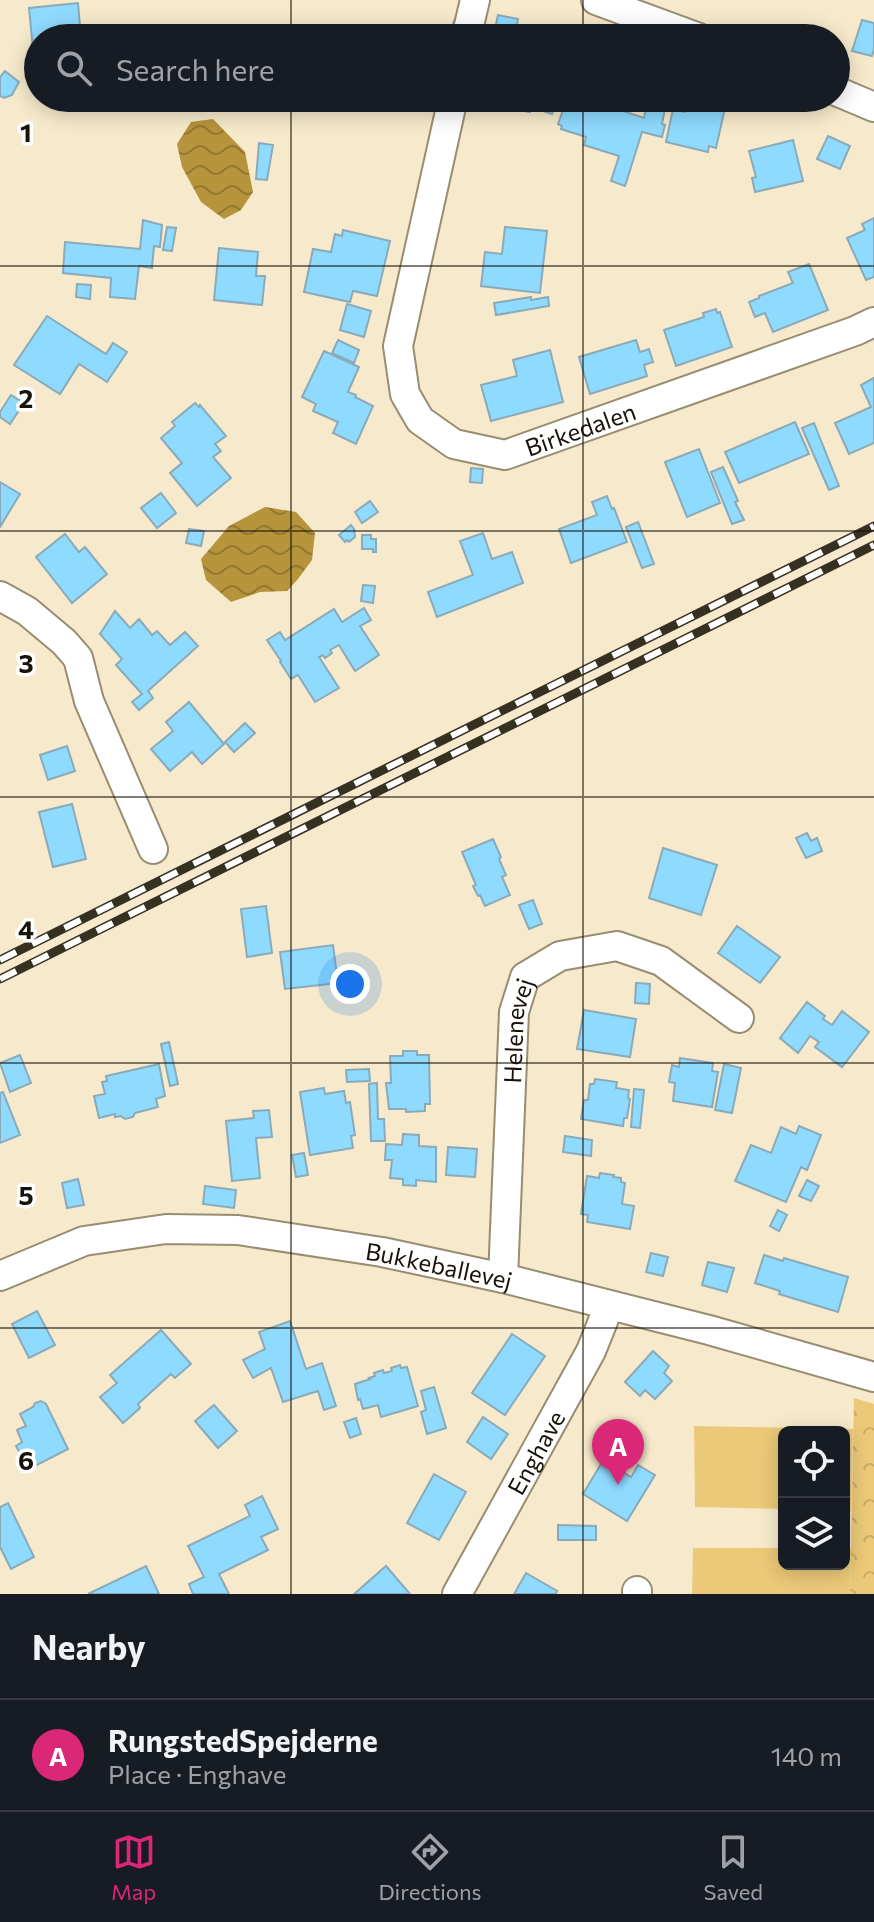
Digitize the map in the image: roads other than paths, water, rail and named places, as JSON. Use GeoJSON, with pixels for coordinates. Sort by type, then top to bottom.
{"type":"FeatureCollection","features":[{"type":"Feature","properties":{"kind":"street"},"geometry":{"type":"LineString","coordinates":[[469,24],[475,0]]}},
{"type":"Feature","properties":{"kind":"street"},"geometry":{"type":"LineString","coordinates":[[596,0],[661,24]]}},
{"type":"Feature","properties":{"kind":"street"},"geometry":{"type":"LineString","coordinates":[[850,97],[874,107]]}},
{"type":"Feature","properties":{"kind":"street","name":"Birkedalen"},"geometry":{"type":"LineString","coordinates":[[450,112],[398,346],[405,394],[420,420],[454,444],[505,455],[874,322]]}},
{"type":"Feature","properties":{"kind":"street"},"geometry":{"type":"LineString","coordinates":[[0,596],[27,611],[78,658],[89,701],[153,849]]}},
{"type":"Feature","properties":{"kind":"street","name":"Helenevej"},"geometry":{"type":"LineString","coordinates":[[503,1278],[514,1012],[525,977],[560,956],[617,946],[661,961],[739,1018]]}},
{"type":"Feature","properties":{"kind":"street","name":"Bukkeballevej"},"geometry":{"type":"LineString","coordinates":[[0,1276],[84,1241],[166,1229],[238,1230],[382,1252],[503,1278],[709,1330],[874,1377]]}},
{"type":"Feature","properties":{"kind":"street","name":"Enghave"},"geometry":{"type":"LineString","coordinates":[[457,1594],[591,1351],[609,1306]]}},
{"type":"Feature","properties":{"kind":"water"},"geometry":{"type":"Polygon","coordinates":[[[213,119],[245,152],[253,192],[241,210],[224,219],[201,202],[182,167],[177,144],[191,122],[213,119]]]}},
{"type":"Feature","properties":{"kind":"water"},"geometry":{"type":"Polygon","coordinates":[[[265,507],[296,512],[315,533],[312,560],[287,591],[260,592],[231,602],[206,580],[201,559],[229,526],[265,507]]]}},
{"type":"Feature","properties":{"kind":"railway"},"geometry":{"type":"LineString","coordinates":[[0,960],[874,526]]}},
{"type":"Feature","properties":{"kind":"railway"},"geometry":{"type":"LineString","coordinates":[[0,979],[874,545]]}},
{"type":"Feature","properties":{"kind":"place","name":"RungstedSpejderne"},"geometry":{"type":"Point","coordinates":[618,1485]}}]}
